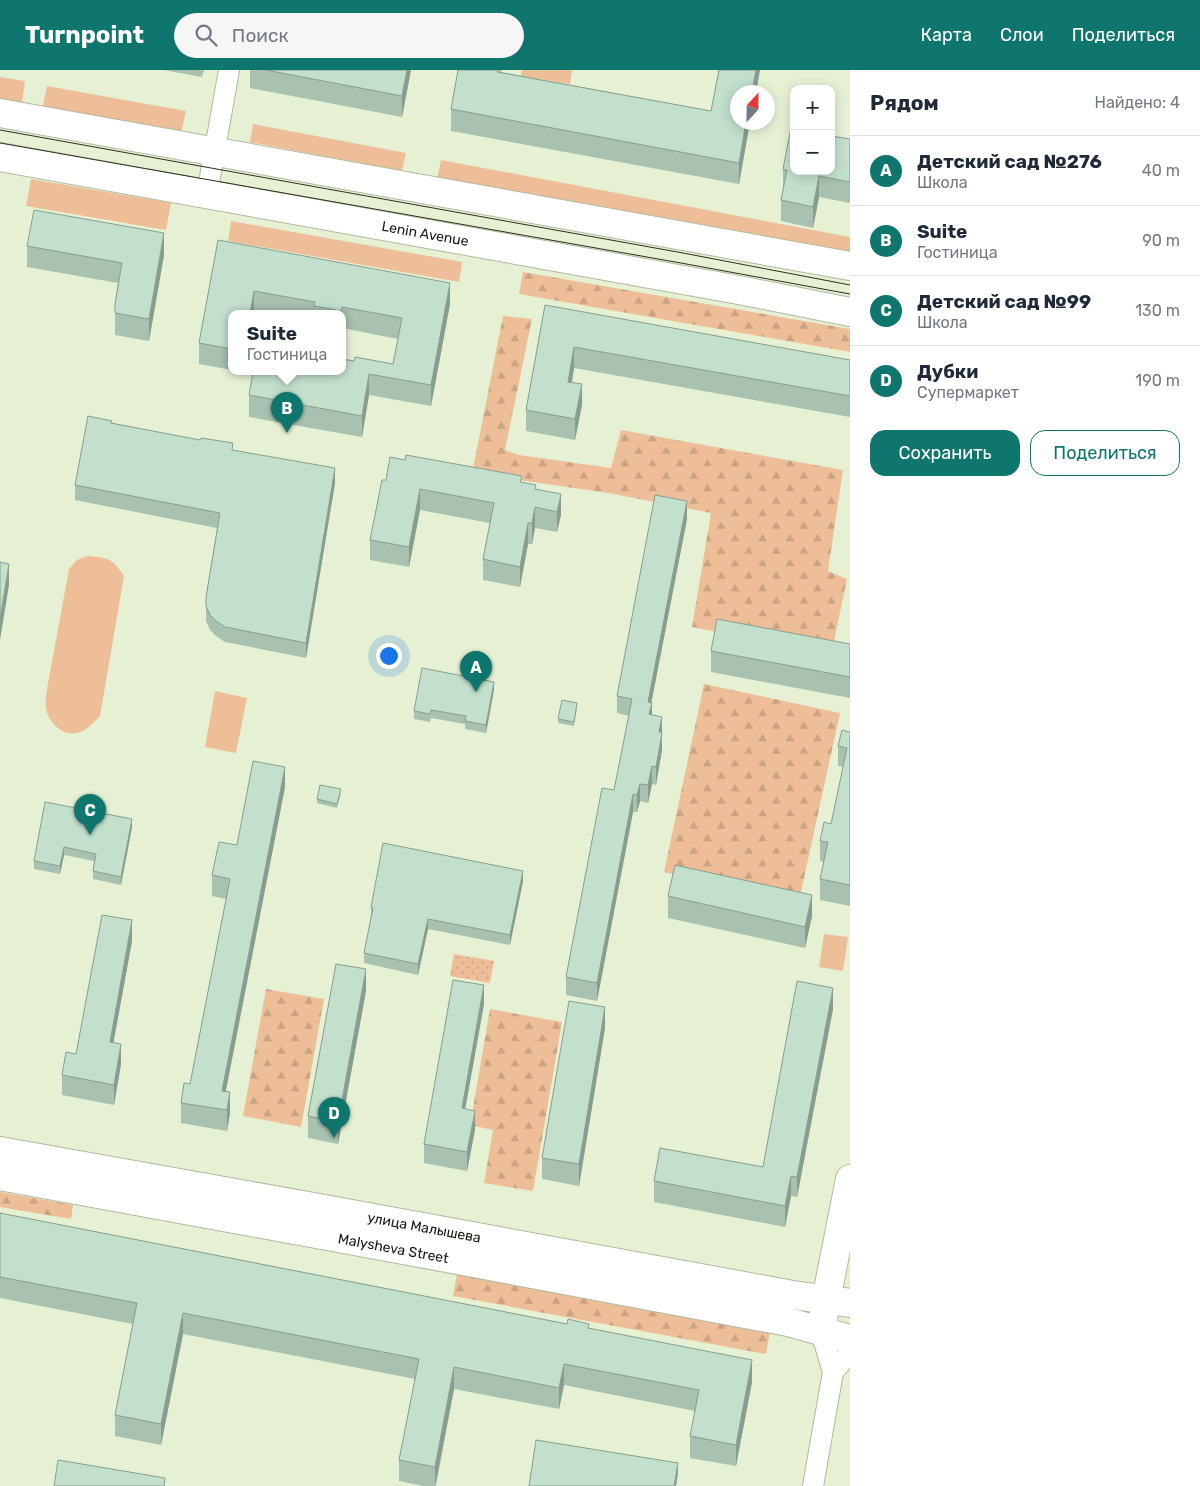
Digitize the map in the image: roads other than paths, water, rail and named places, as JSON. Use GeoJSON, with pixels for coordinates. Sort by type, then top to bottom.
{"type":"FeatureCollection","features":[{"type":"Feature","properties":{"kind":"main road"},"geometry":{"type":"LineString","coordinates":[[0,113],[850,266]]}},
{"type":"Feature","properties":{"kind":"main road","name":"Lenin Avenue"},"geometry":{"type":"LineString","coordinates":[[0,157],[739,290],[850,312]]}},
{"type":"Feature","properties":{"kind":"main road","name":"улица Малышева"},"geometry":{"type":"LineString","coordinates":[[0,1151],[838,1302]]}},
{"type":"Feature","properties":{"kind":"main road","name":"улица Малышева"},"geometry":{"type":"LineString","coordinates":[[0,1176],[780,1321],[850,1339]]}},
{"type":"Feature","properties":{"kind":"main road"},"geometry":{"type":"LineString","coordinates":[[821,1332],[838,1302],[850,1179]]}},
{"type":"Feature","properties":{"kind":"street"},"geometry":{"type":"LineString","coordinates":[[206,194],[229,70]]}},
{"type":"Feature","properties":{"kind":"street"},"geometry":{"type":"LineString","coordinates":[[813,1486],[833,1372],[821,1332]]}},
{"type":"Feature","properties":{"kind":"street"},"geometry":{"type":"LineString","coordinates":[[833,1372],[850,1352]]}},
{"type":"Feature","properties":{"kind":"tram line"},"geometry":{"type":"LineString","coordinates":[[0,130],[683,253],[850,285]]}},
{"type":"Feature","properties":{"kind":"tram line"},"geometry":{"type":"LineString","coordinates":[[0,143],[850,294]]}},
{"type":"Feature","properties":{"kind":"place","name":"Suite"},"geometry":{"type":"Point","coordinates":[287,433]}},
{"type":"Feature","properties":{"kind":"place","name":"Детский сад №276"},"geometry":{"type":"Point","coordinates":[476,692]}},
{"type":"Feature","properties":{"kind":"place","name":"Детский сад №99"},"geometry":{"type":"Point","coordinates":[90,835]}},
{"type":"Feature","properties":{"kind":"place","name":"Дубки"},"geometry":{"type":"Point","coordinates":[334,1138]}}]}
